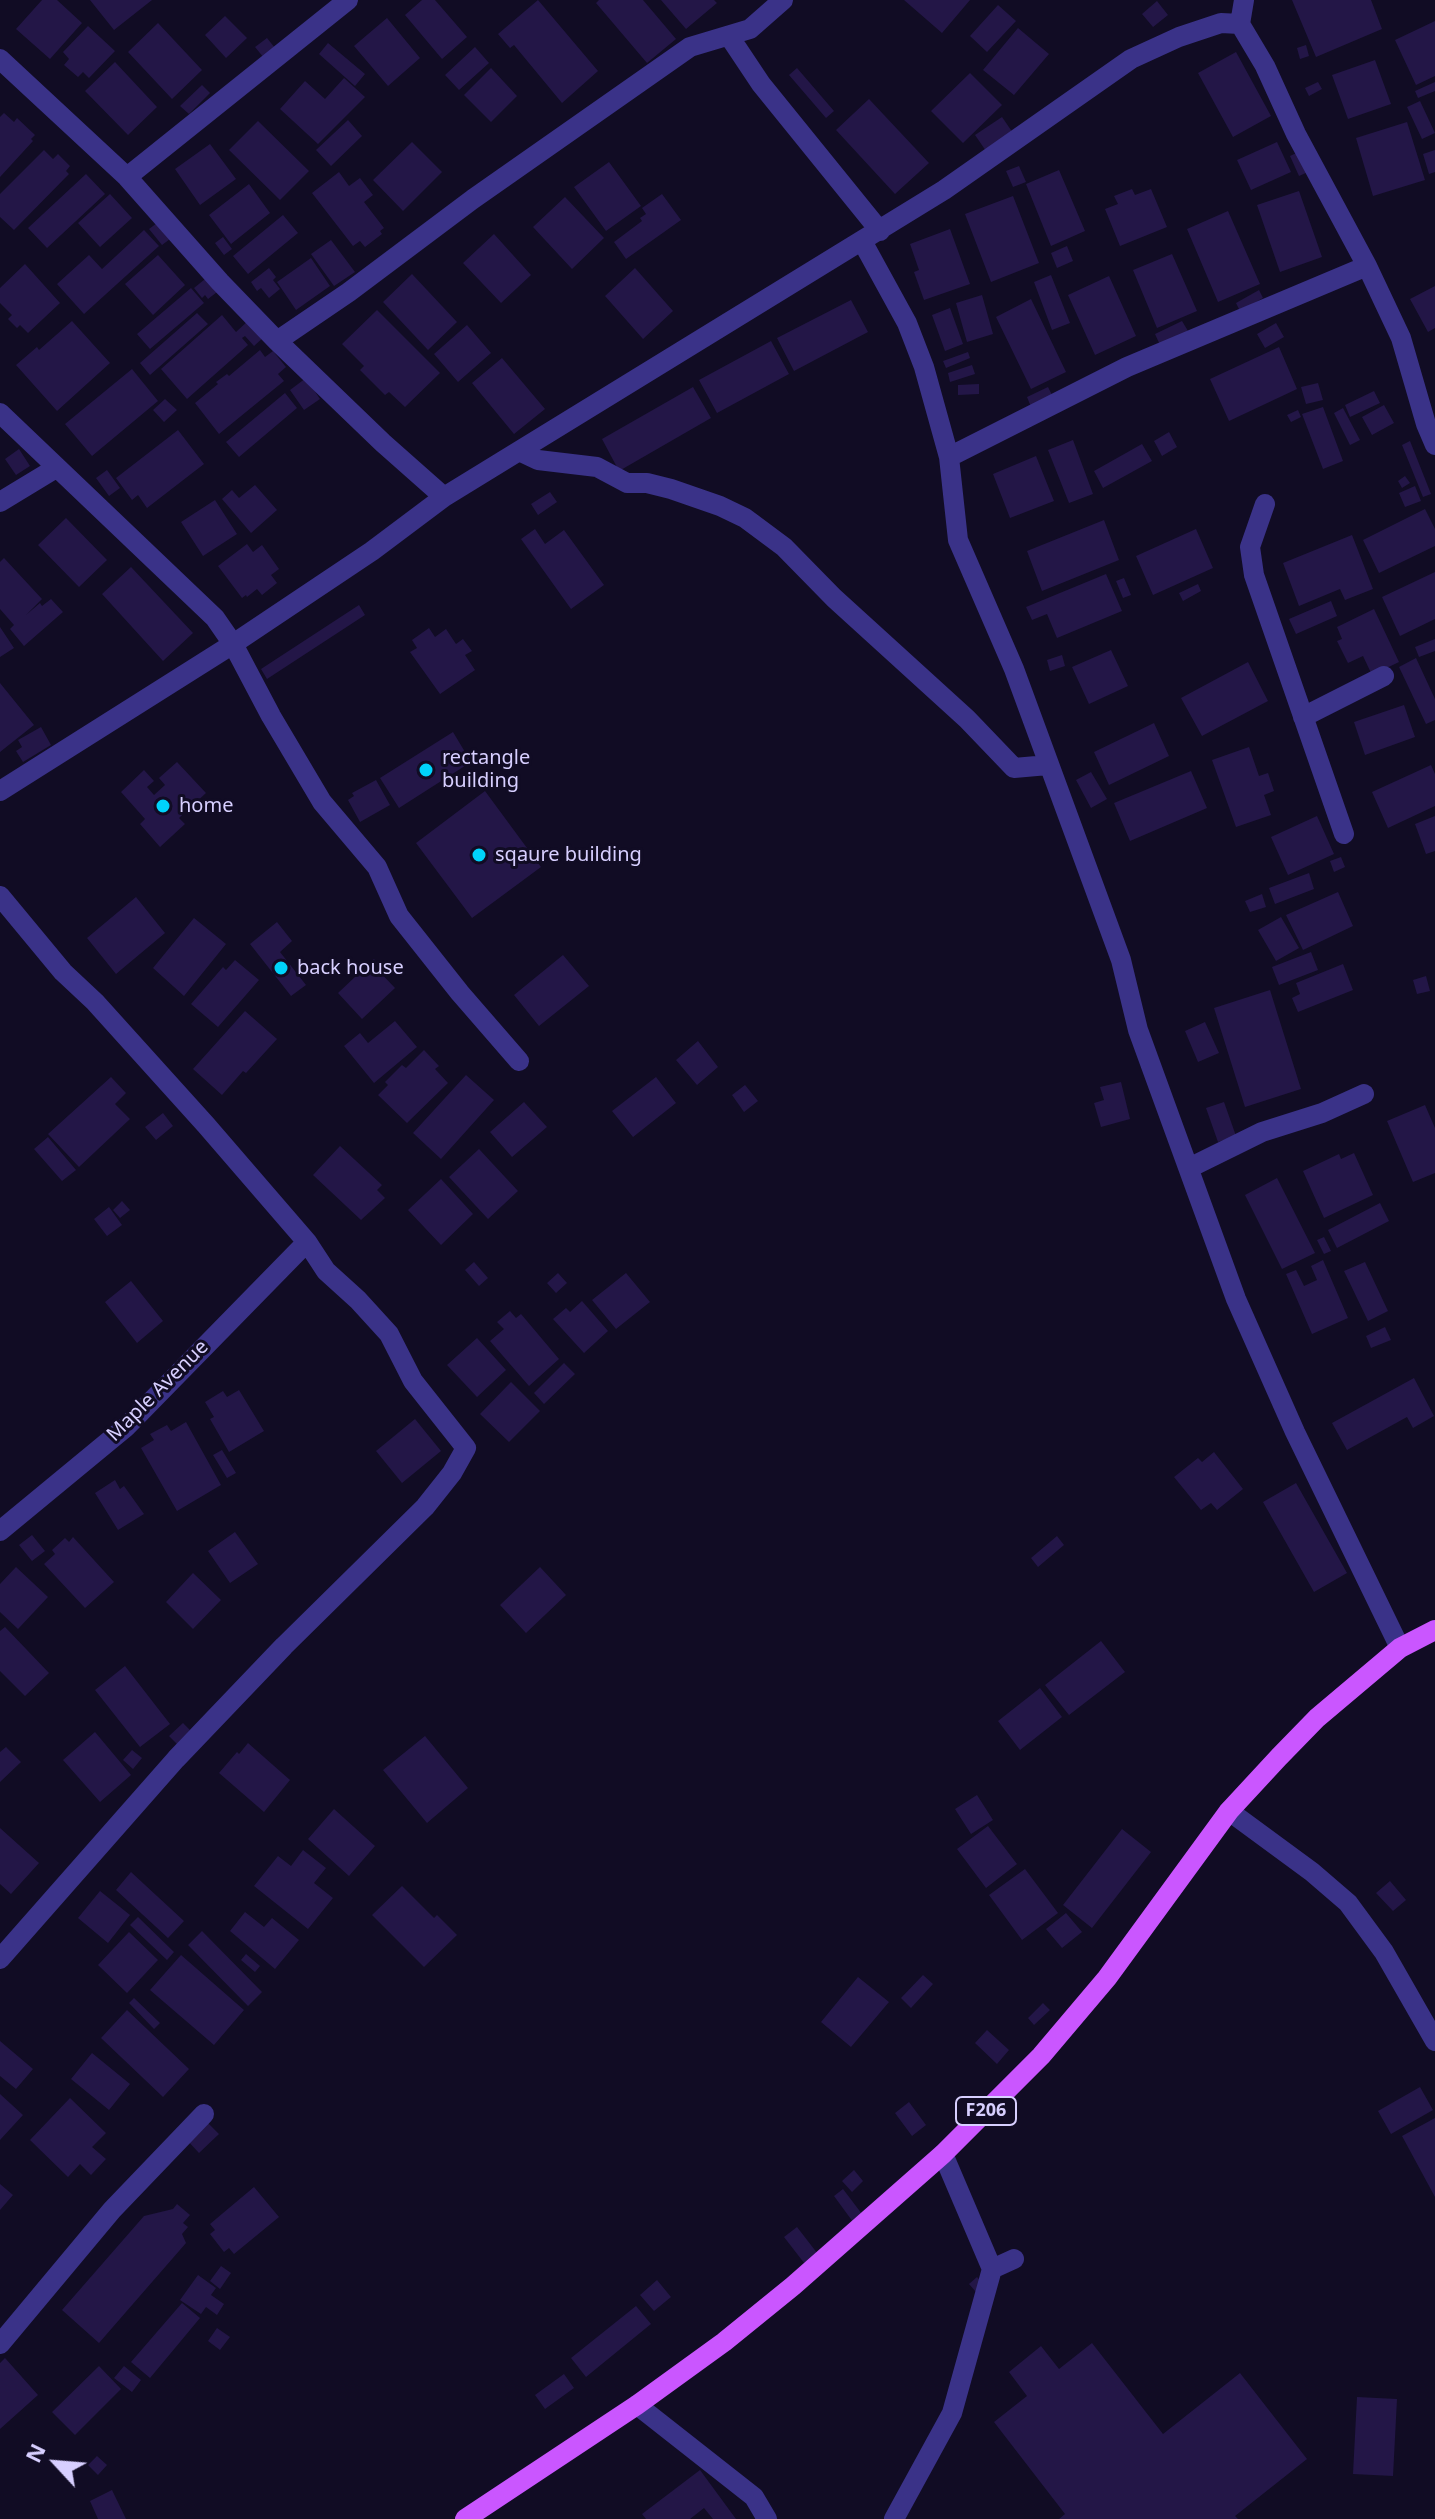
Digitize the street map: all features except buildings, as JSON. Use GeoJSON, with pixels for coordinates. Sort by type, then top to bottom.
{"type":"FeatureCollection","features":[{"type":"Feature","properties":{"kind":"main road","name":"F206"},"geometry":{"type":"LineString","coordinates":[[465,2519],[637,2405],[724,2342],[793,2286],[943,2154],[1041,2056],[1107,1978],[1229,1811],[1317,1718],[1400,1648],[1435,1630]]}},
{"type":"Feature","properties":{"kind":"street"},"geometry":{"type":"LineString","coordinates":[[127,177],[348,0]]}},
{"type":"Feature","properties":{"kind":"street"},"geometry":{"type":"LineString","coordinates":[[277,341],[690,47],[750,29],[783,0]]}},
{"type":"Feature","properties":{"kind":"street"},"geometry":{"type":"LineString","coordinates":[[1244,0],[1240,24],[1265,66],[1296,134],[1367,266],[1401,338],[1430,421],[1435,445]]}},
{"type":"Feature","properties":{"kind":"street"},"geometry":{"type":"LineString","coordinates":[[0,791],[233,644],[372,551],[444,497],[944,190],[1131,59],[1179,37],[1221,23],[1240,24]]}},
{"type":"Feature","properties":{"kind":"street"},"geometry":{"type":"LineString","coordinates":[[729,36],[871,236],[933,397],[949,457],[958,540],[1014,669],[1121,960],[1138,1030],[1236,1299],[1295,1432],[1400,1648]]}},
{"type":"Feature","properties":{"kind":"street"},"geometry":{"type":"LineString","coordinates":[[0,59],[127,177],[277,341],[444,497]]}},
{"type":"Feature","properties":{"kind":"street"},"geometry":{"type":"LineString","coordinates":[[949,457],[1127,367],[1367,266]]}},
{"type":"Feature","properties":{"kind":"street"},"geometry":{"type":"LineString","coordinates":[[0,413],[215,618],[233,644],[322,802],[377,867],[399,916],[519,1061]]}},
{"type":"Feature","properties":{"kind":"street"},"geometry":{"type":"LineString","coordinates":[[519,451],[538,460],[597,467],[627,483],[647,483],[671,489],[745,518],[784,547],[834,598],[967,719],[1014,768],[1048,765]]}},
{"type":"Feature","properties":{"kind":"street"},"geometry":{"type":"LineString","coordinates":[[0,502],[56,468]]}},
{"type":"Feature","properties":{"kind":"street"},"geometry":{"type":"LineString","coordinates":[[1265,504],[1250,547],[1254,575],[1344,834]]}},
{"type":"Feature","properties":{"kind":"street"},"geometry":{"type":"LineString","coordinates":[[1303,717],[1384,676]]}},
{"type":"Feature","properties":{"kind":"street"},"geometry":{"type":"LineString","coordinates":[[0,896],[63,972],[95,1002],[307,1242],[326,1271],[389,1334],[413,1381],[466,1448],[461,1460],[425,1507],[284,1646],[176,1759],[0,1959]]}},
{"type":"Feature","properties":{"kind":"street"},"geometry":{"type":"LineString","coordinates":[[1189,1168],[1262,1132],[1322,1113],[1364,1094]]}},
{"type":"Feature","properties":{"kind":"street","name":"Maple Avenue"},"geometry":{"type":"LineString","coordinates":[[0,1531],[126,1427],[307,1242]]}},
{"type":"Feature","properties":{"kind":"street"},"geometry":{"type":"LineString","coordinates":[[1229,1811],[1312,1872],[1348,1903],[1384,1952],[1435,2041]]}},
{"type":"Feature","properties":{"kind":"street"},"geometry":{"type":"LineString","coordinates":[[0,2344],[112,2210],[204,2114]]}},
{"type":"Feature","properties":{"kind":"street"},"geometry":{"type":"LineString","coordinates":[[894,2519],[952,2413],[992,2269],[943,2154]]}},
{"type":"Feature","properties":{"kind":"street"},"geometry":{"type":"LineString","coordinates":[[992,2269],[1014,2259]]}},
{"type":"Feature","properties":{"kind":"street"},"geometry":{"type":"LineString","coordinates":[[637,2405],[754,2497],[767,2519]]}},
{"type":"Feature","properties":{"kind":"place","name":"rectangle building"},"geometry":{"type":"Point","coordinates":[426,770]}},
{"type":"Feature","properties":{"kind":"place","name":"home"},"geometry":{"type":"Point","coordinates":[163,806]}},
{"type":"Feature","properties":{"kind":"place","name":"sqaure building"},"geometry":{"type":"Point","coordinates":[479,855]}},
{"type":"Feature","properties":{"kind":"place","name":"back house"},"geometry":{"type":"Point","coordinates":[281,968]}}]}
